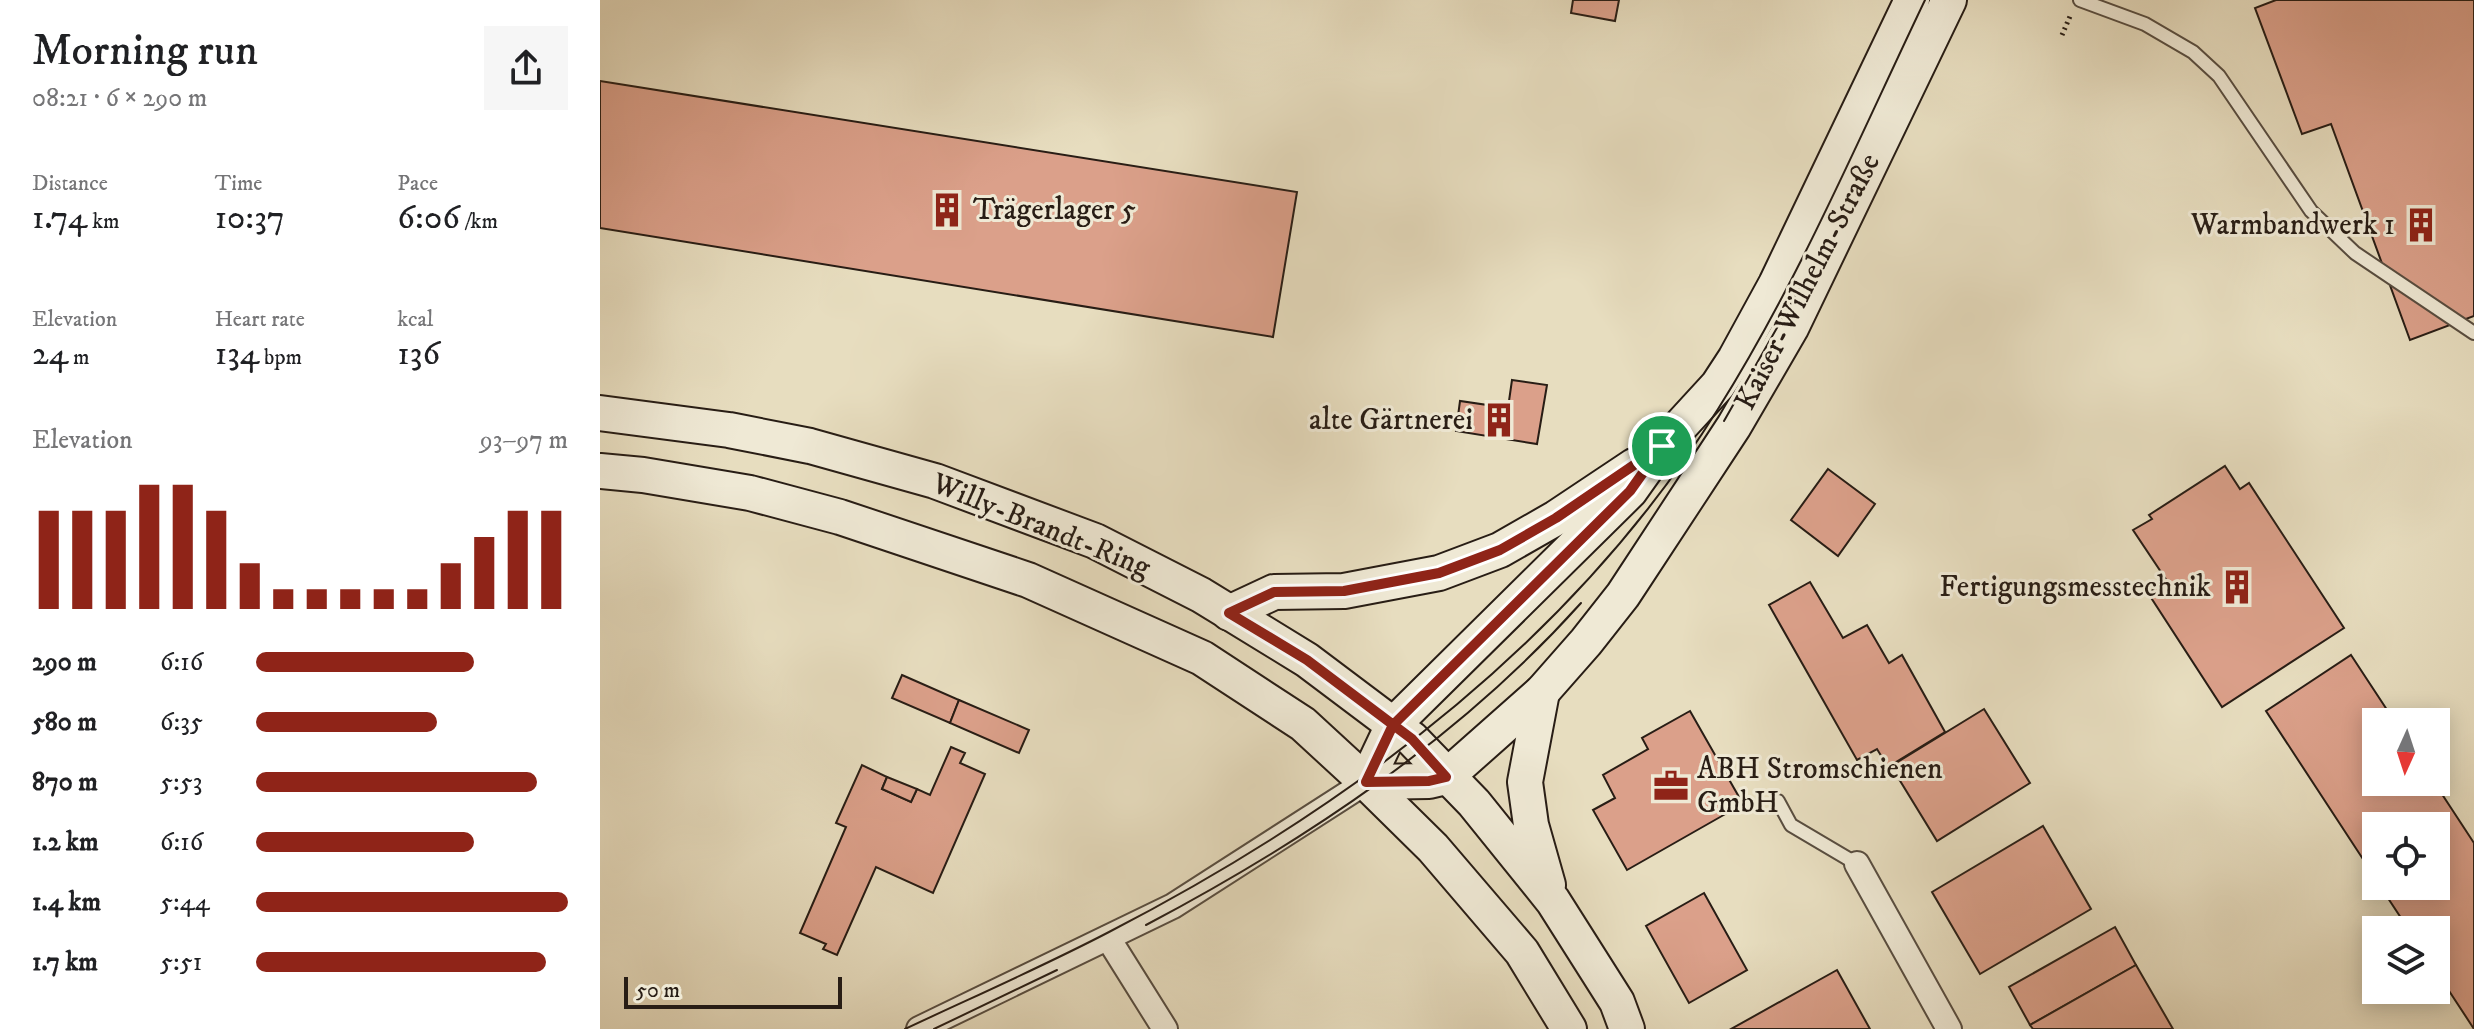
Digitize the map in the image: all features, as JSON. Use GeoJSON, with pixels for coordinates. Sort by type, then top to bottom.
{"type":"FeatureCollection","features":[{"type":"Feature","properties":{"kind":"main road","name":"Kaiser-Wilhelm-Straße"},"geometry":{"type":"LineString","coordinates":[[1366,782],[1393,725],[1630,491],[1662,446],[1718,385],[1776,284],[1912,0]]}},
{"type":"Feature","properties":{"kind":"main road","name":"Kaiser-Wilhelm-Straße"},"geometry":{"type":"LineString","coordinates":[[1446,777],[1542,692],[1623,595],[1734,426],[1811,290],[1949,0]]}},
{"type":"Feature","properties":{"kind":"main road","name":"Willy-Brandt-Ring"},"geometry":{"type":"LineString","coordinates":[[600,413],[729,430],[935,481],[1095,541],[1229,613],[1307,660],[1412,739],[1474,803],[1553,901],[1617,1002],[1627,1029]]}},
{"type":"Feature","properties":{"kind":"main road"},"geometry":{"type":"LineString","coordinates":[[1229,613],[1274,592],[1344,591],[1439,573],[1500,550],[1556,518],[1662,446]]}},
{"type":"Feature","properties":{"kind":"main road","name":"Willy-Brandt-Ring"},"geometry":{"type":"LineString","coordinates":[[600,471],[750,493],[840,517],[1028,580],[1202,658],[1303,724],[1366,782],[1483,903],[1522,952],[1569,1029]]}},
{"type":"Feature","properties":{"kind":"main road"},"geometry":{"type":"LineString","coordinates":[[1542,692],[1525,782],[1531,825],[1553,901]]}},
{"type":"Feature","properties":{"kind":"main road"},"geometry":{"type":"LineString","coordinates":[[1366,782],[1429,781],[1446,777]]}},
{"type":"Feature","properties":{"kind":"street"},"geometry":{"type":"LineString","coordinates":[[919,1029],[1173,906],[1366,782]]}},
{"type":"Feature","properties":{"kind":"street"},"geometry":{"type":"LineString","coordinates":[[1857,864],[1949,1029]]}},
{"type":"Feature","properties":{"kind":"street"},"geometry":{"type":"LineString","coordinates":[[1108,938],[1165,1029]]}},
{"type":"Feature","properties":{"kind":"lane"},"geometry":{"type":"LineString","coordinates":[[2080,0],[2145,24],[2193,52],[2219,76],[2311,211],[2355,253],[2474,333]]}},
{"type":"Feature","properties":{"kind":"lane"},"geometry":{"type":"LineString","coordinates":[[1778,801],[1791,825],[1857,864]]}},
{"type":"Feature","properties":{"kind":"building"},"geometry":{"type":"Polygon","coordinates":[[[1573,0],[1619,0],[1615,21],[1571,13],[1573,0]]]}},
{"type":"Feature","properties":{"kind":"building","name":"Warmbandwerk 1"},"geometry":{"type":"Polygon","coordinates":[[[2276,0],[2474,0],[2474,316],[2410,340],[2331,124],[2302,134],[2255,8],[2276,0]]]}},
{"type":"Feature","properties":{"kind":"building","name":"Trägerlager 5"},"geometry":{"type":"Polygon","coordinates":[[[600,81],[1297,192],[1273,337],[600,228],[600,81]]]}},
{"type":"Feature","properties":{"kind":"building","name":"alte Gärtnerei"},"geometry":{"type":"Polygon","coordinates":[[[1512,380],[1547,385],[1537,444],[1456,431],[1460,401],[1508,408],[1512,380]]]}},
{"type":"Feature","properties":{"kind":"building","name":"Fertigungsmesstechnik"},"geometry":{"type":"Polygon","coordinates":[[[2225,466],[2240,489],[2249,483],[2344,628],[2222,707],[2148,593],[2167,581],[2133,530],[2152,519],[2149,515],[2225,466]]]}},
{"type":"Feature","properties":{"kind":"building"},"geometry":{"type":"Polygon","coordinates":[[[1828,469],[1875,504],[1838,556],[1791,520],[1828,469]]]}},
{"type":"Feature","properties":{"kind":"building"},"geometry":{"type":"Polygon","coordinates":[[[1810,582],[1843,638],[1867,625],[1889,663],[1902,655],[1945,732],[1888,767],[1877,749],[1857,760],[1769,605],[1810,582]]]}},
{"type":"Feature","properties":{"kind":"building"},"geometry":{"type":"Polygon","coordinates":[[[2351,655],[2386,708],[2362,708],[2362,796],[2443,796],[2474,843],[2474,1029],[2450,992],[2450,916],[2400,916],[2389,900],[2450,900],[2450,812],[2362,812],[2362,858],[2266,711],[2351,655]]]}},
{"type":"Feature","properties":{"kind":"building"},"geometry":{"type":"Polygon","coordinates":[[[902,675],[959,700],[950,723],[892,698],[902,675]]]}},
{"type":"Feature","properties":{"kind":"building"},"geometry":{"type":"Polygon","coordinates":[[[959,700],[1029,730],[1019,753],[950,723],[959,700]]]}},
{"type":"Feature","properties":{"kind":"building"},"geometry":{"type":"Polygon","coordinates":[[[1984,709],[2030,783],[1937,841],[1891,766],[1984,709]]]}},
{"type":"Feature","properties":{"kind":"building","name":"ABH Stromschienen GmbH"},"geometry":{"type":"Polygon","coordinates":[[[1690,711],[1743,804],[1627,870],[1593,810],[1615,798],[1603,775],[1648,749],[1642,738],[1690,711]]]}},
{"type":"Feature","properties":{"kind":"building"},"geometry":{"type":"Polygon","coordinates":[[[951,747],[965,753],[960,763],[985,774],[933,893],[876,867],[837,955],[823,949],[826,944],[800,933],[846,827],[836,823],[862,765],[887,777],[882,789],[911,802],[917,789],[930,795],[951,747]]]}},
{"type":"Feature","properties":{"kind":"building"},"geometry":{"type":"Polygon","coordinates":[[[887,777],[917,789],[911,802],[882,789],[887,777]]]}},
{"type":"Feature","properties":{"kind":"building"},"geometry":{"type":"Polygon","coordinates":[[[2043,826],[2091,909],[1980,974],[1932,892],[2043,826]]]}},
{"type":"Feature","properties":{"kind":"building"},"geometry":{"type":"Polygon","coordinates":[[[1704,893],[1747,970],[1689,1003],[1646,926],[1704,893]]]}},
{"type":"Feature","properties":{"kind":"building"},"geometry":{"type":"Polygon","coordinates":[[[2115,927],[2136,965],[2030,1025],[2009,987],[2115,927]]]}},
{"type":"Feature","properties":{"kind":"building"},"geometry":{"type":"Polygon","coordinates":[[[2136,965],[2173,1029],[2033,1029],[2030,1025],[2136,965]]]}},
{"type":"Feature","properties":{"kind":"building"},"geometry":{"type":"Polygon","coordinates":[[[1837,970],[1870,1029],[1731,1029],[1837,970]]]}},
{"type":"Feature","properties":{"kind":"tram line"},"geometry":{"type":"LineString","coordinates":[[905,1029],[1109,932],[1198,884],[1284,831],[1368,773],[1449,711],[1525,644],[1596,571],[1660,493],[1718,409],[1802,259],[1925,0]]}},
{"type":"Feature","properties":{"kind":"tram line"},"geometry":{"type":"LineString","coordinates":[[1724,421],[1799,289]]}},
{"type":"Feature","properties":{"kind":"tram line"},"geometry":{"type":"LineString","coordinates":[[1146,925],[1264,858],[1378,783],[1484,698],[1581,603]]}},
{"type":"Feature","properties":{"kind":"tram line"},"geometry":{"type":"LineString","coordinates":[[934,1029],[1057,970]]}},
{"type":"Feature","properties":{"kind":"place","name":"Trägerlager 5"},"geometry":{"type":"Point","coordinates":[947,210]}},
{"type":"Feature","properties":{"kind":"place","name":"Warmbandwerk 1"},"geometry":{"type":"Point","coordinates":[2421,225]}},
{"type":"Feature","properties":{"kind":"place","name":"alte Gärtnerei"},"geometry":{"type":"Point","coordinates":[1499,420]}},
{"type":"Feature","properties":{"kind":"place","name":"Fertigungsmesstechnik"},"geometry":{"type":"Point","coordinates":[2237,587]}},
{"type":"Feature","properties":{"kind":"place","name":"ABH Stromschienen GmbH"},"geometry":{"type":"Point","coordinates":[1671,786]}},
{"type":"Feature","properties":{"kind":"route"},"geometry":{"type":"LineString","coordinates":[[1662,446],[1556,518],[1500,550],[1439,573],[1344,591],[1274,592],[1229,613],[1307,660],[1393,725],[1412,739],[1446,777],[1429,781],[1366,782],[1393,725],[1630,491],[1662,446]]}}]}
